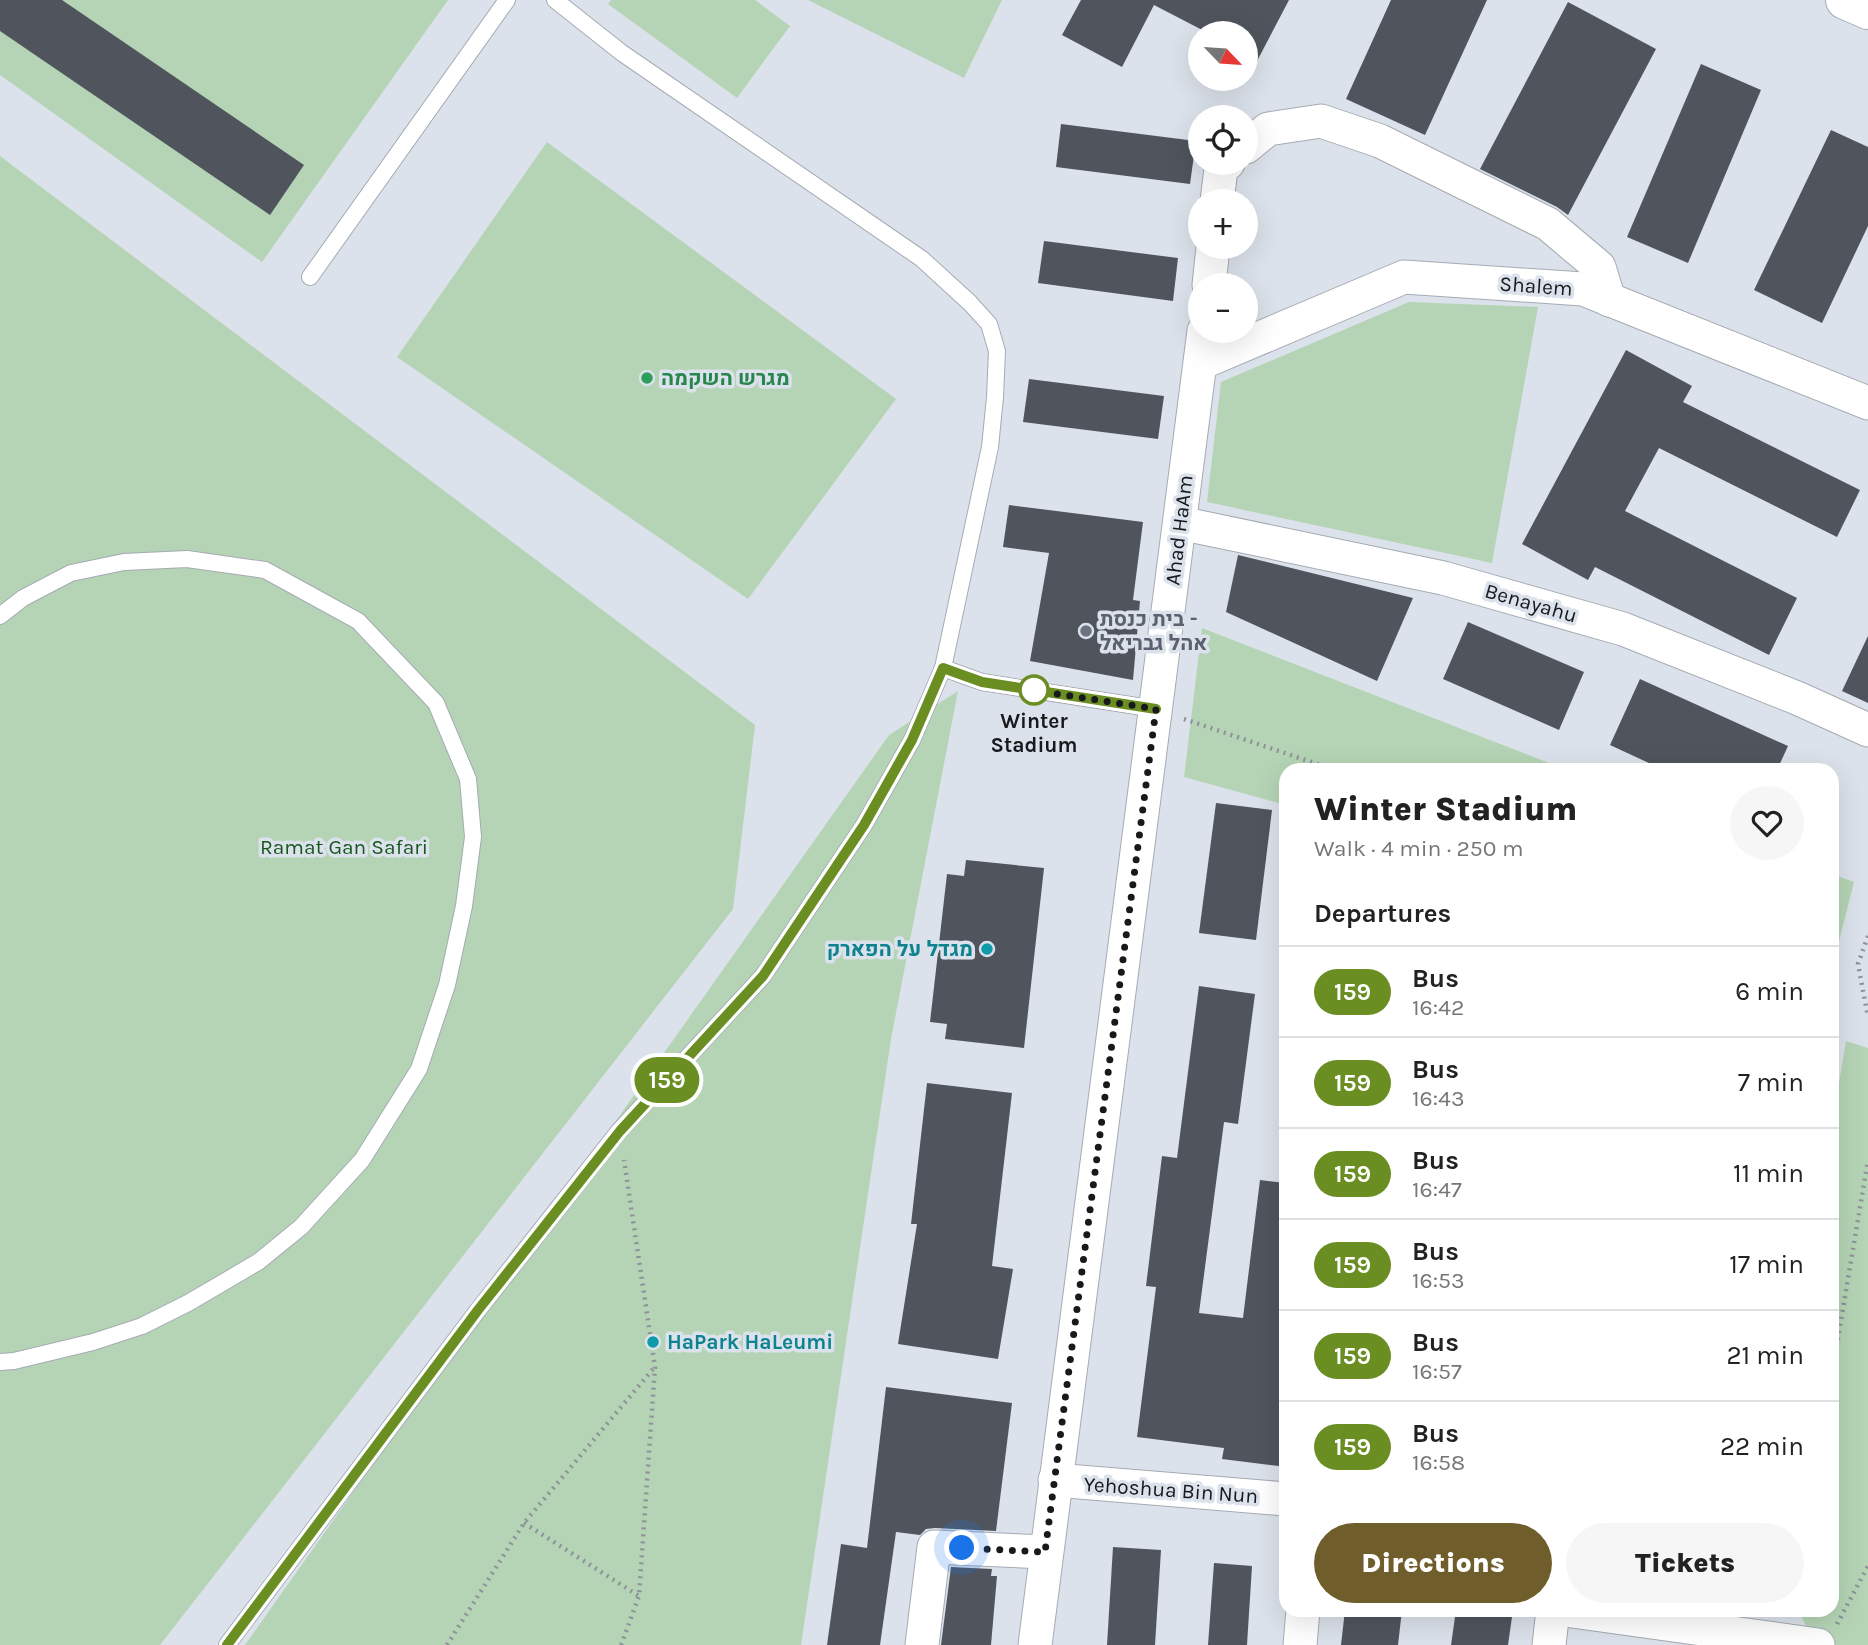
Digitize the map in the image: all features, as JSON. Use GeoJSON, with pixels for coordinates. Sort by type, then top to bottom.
{"type":"FeatureCollection","features":[{"type":"Feature","properties":{"kind":"main road"},"geometry":{"type":"LineString","coordinates":[[1845,0],[1868,10]]}},
{"type":"Feature","properties":{"kind":"street"},"geometry":{"type":"LineString","coordinates":[[1258,137],[1268,129],[1321,121],[1380,141],[1548,224],[1599,267],[1609,300]]}},
{"type":"Feature","properties":{"kind":"street","name":"Shalem"},"geometry":{"type":"LineString","coordinates":[[1202,347],[1404,277],[1583,289],[1868,403]]}},
{"type":"Feature","properties":{"kind":"street","name":"Ahad HaAm"},"geometry":{"type":"LineString","coordinates":[[1035,1645],[1202,347]]}},
{"type":"Feature","properties":{"kind":"street","name":"Benayahu"},"geometry":{"type":"LineString","coordinates":[[1180,523],[1443,578],[1623,629],[1868,730]]}},
{"type":"Feature","properties":{"kind":"street","name":"Yehoshua Bin Nun"},"geometry":{"type":"LineString","coordinates":[[1055,1480],[1279,1498]]}},
{"type":"Feature","properties":{"kind":"street"},"geometry":{"type":"LineString","coordinates":[[922,1645],[934,1547],[1045,1552]]}},
{"type":"Feature","properties":{"kind":"street"},"geometry":{"type":"LineString","coordinates":[[1300,1645],[1302,1617]]}},
{"type":"Feature","properties":{"kind":"street"},"geometry":{"type":"LineString","coordinates":[[1549,1645],[1552,1617]]}},
{"type":"Feature","properties":{"kind":"street"},"geometry":{"type":"LineString","coordinates":[[1638,1617],[1828,1635]]}},
{"type":"Feature","properties":{"kind":"lane"},"geometry":{"type":"LineString","coordinates":[[310,276],[507,0]]}},
{"type":"Feature","properties":{"kind":"lane"},"geometry":{"type":"LineString","coordinates":[[227,1645],[478,1310],[620,1131],[763,976],[864,825],[912,740],[943,668],[990,447],[997,351],[989,324],[971,303],[922,259],[622,53],[555,0]]}},
{"type":"Feature","properties":{"kind":"lane"},"geometry":{"type":"LineString","coordinates":[[0,616],[23,598],[71,573],[124,562],[187,559],[265,570],[358,621],[436,703],[468,779],[473,837],[464,906],[447,985],[419,1069],[362,1160],[301,1227],[258,1262],[188,1303],[142,1326],[93,1342],[0,1362]]}},
{"type":"Feature","properties":{"kind":"lane"},"geometry":{"type":"LineString","coordinates":[[943,668],[982,682],[1156,709]]}},
{"type":"Feature","properties":{"kind":"path"},"geometry":{"type":"LineString","coordinates":[[1156,709],[1314,763]]}},
{"type":"Feature","properties":{"kind":"path"},"geometry":{"type":"LineString","coordinates":[[1868,936],[1858,964],[1868,1017]]}},
{"type":"Feature","properties":{"kind":"path"},"geometry":{"type":"LineString","coordinates":[[620,1131],[655,1367],[639,1596],[621,1645]]}},
{"type":"Feature","properties":{"kind":"path"},"geometry":{"type":"LineString","coordinates":[[1839,1332],[1868,1160]]}},
{"type":"Feature","properties":{"kind":"path"},"geometry":{"type":"LineString","coordinates":[[447,1645],[524,1523],[655,1367]]}},
{"type":"Feature","properties":{"kind":"path"},"geometry":{"type":"LineString","coordinates":[[524,1523],[639,1596]]}},
{"type":"Feature","properties":{"kind":"path"},"geometry":{"type":"LineString","coordinates":[[1839,1616],[1868,1566]]}},
{"type":"Feature","properties":{"kind":"path"},"geometry":{"type":"LineString","coordinates":[[1828,1635],[1838,1617]]}},
{"type":"Feature","properties":{"kind":"green space"},"geometry":{"type":"Polygon","coordinates":[[[0,0],[448,0],[262,262],[0,75],[0,0]]]}},
{"type":"Feature","properties":{"kind":"green space"},"geometry":{"type":"Polygon","coordinates":[[[611,0],[755,0],[790,26],[737,98],[608,4],[611,0]]]}},
{"type":"Feature","properties":{"kind":"green space"},"geometry":{"type":"Polygon","coordinates":[[[808,0],[1002,0],[964,78],[808,0]]]}},
{"type":"Feature","properties":{"kind":"green space","name":"מגרש השקמה"},"geometry":{"type":"Polygon","coordinates":[[[547,142],[896,399],[748,599],[397,357],[547,142]]]}},
{"type":"Feature","properties":{"kind":"green space","name":"Ramat Gan Safari"},"geometry":{"type":"Polygon","coordinates":[[[0,156],[755,725],[733,909],[160,1645],[0,1645],[0,156]]]}},
{"type":"Feature","properties":{"kind":"green space"},"geometry":{"type":"Polygon","coordinates":[[[1409,302],[1538,307],[1492,563],[1207,502],[1221,382],[1409,302]]]}},
{"type":"Feature","properties":{"kind":"green space"},"geometry":{"type":"Polygon","coordinates":[[[1202,628],[1549,763],[1279,763],[1279,803],[1184,777],[1202,628]]]}},
{"type":"Feature","properties":{"kind":"green space","name":"HaPark HaLeumi"},"geometry":{"type":"Polygon","coordinates":[[[958,691],[891,1039],[801,1645],[245,1645],[889,735],[958,691]]]}},
{"type":"Feature","properties":{"kind":"green space"},"geometry":{"type":"Polygon","coordinates":[[[1839,877],[1854,882],[1839,941],[1839,877]]]}},
{"type":"Feature","properties":{"kind":"green space"},"geometry":{"type":"Polygon","coordinates":[[[1846,1041],[1868,1048],[1868,1645],[1816,1645],[1802,1617],[1839,1617],[1839,1083],[1846,1041]]]}},
{"type":"Feature","properties":{"kind":"building"},"geometry":{"type":"Polygon","coordinates":[[[0,0],[62,0],[304,165],[270,215],[0,31],[0,0]]]}},
{"type":"Feature","properties":{"kind":"building"},"geometry":{"type":"Polygon","coordinates":[[[1081,0],[1289,0],[1258,59],[1258,21],[1188,23],[1154,5],[1122,67],[1062,35],[1081,0]]]}},
{"type":"Feature","properties":{"kind":"building"},"geometry":{"type":"Polygon","coordinates":[[[1391,0],[1487,0],[1425,135],[1346,99],[1391,0]]]}},
{"type":"Feature","properties":{"kind":"building"},"geometry":{"type":"Polygon","coordinates":[[[1568,2],[1656,49],[1568,215],[1480,169],[1568,2]]]}},
{"type":"Feature","properties":{"kind":"building"},"geometry":{"type":"Polygon","coordinates":[[[1701,64],[1761,90],[1688,263],[1627,237],[1701,64]]]}},
{"type":"Feature","properties":{"kind":"building"},"geometry":{"type":"Polygon","coordinates":[[[1061,124],[1188,140],[1188,175],[1191,175],[1190,184],[1056,167],[1061,124]]]}},
{"type":"Feature","properties":{"kind":"building"},"geometry":{"type":"Polygon","coordinates":[[[1831,130],[1868,147],[1868,226],[1822,323],[1754,290],[1831,130]]]}},
{"type":"Feature","properties":{"kind":"building"},"geometry":{"type":"Polygon","coordinates":[[[1044,241],[1178,258],[1173,301],[1038,283],[1044,241]]]}},
{"type":"Feature","properties":{"kind":"building"},"geometry":{"type":"Polygon","coordinates":[[[1626,350],[1692,386],[1683,402],[1860,490],[1837,537],[1659,448],[1625,511],[1797,598],[1769,655],[1595,567],[1588,580],[1522,544],[1626,350]]]}},
{"type":"Feature","properties":{"kind":"building"},"geometry":{"type":"Polygon","coordinates":[[[1029,379],[1164,396],[1158,439],[1023,422],[1029,379]]]}},
{"type":"Feature","properties":{"kind":"building"},"geometry":{"type":"Polygon","coordinates":[[[1009,505],[1143,522],[1133,600],[1140,601],[1133,680],[1030,661],[1049,553],[1003,547],[1009,505]]]}},
{"type":"Feature","properties":{"kind":"building"},"geometry":{"type":"Polygon","coordinates":[[[1238,555],[1413,598],[1377,681],[1226,612],[1238,555]]]}},
{"type":"Feature","properties":{"kind":"building"},"geometry":{"type":"Polygon","coordinates":[[[1468,622],[1584,672],[1559,730],[1443,679],[1468,622]]]}},
{"type":"Feature","properties":{"kind":"building"},"geometry":{"type":"Polygon","coordinates":[[[1868,636],[1868,703],[1842,691],[1868,636]]]}},
{"type":"Feature","properties":{"kind":"building"},"geometry":{"type":"Polygon","coordinates":[[[1640,679],[1788,746],[1780,763],[1649,763],[1610,745],[1640,679]]]}},
{"type":"Feature","properties":{"kind":"building"},"geometry":{"type":"Polygon","coordinates":[[[1216,803],[1272,810],[1256,940],[1199,933],[1216,803]]]}},
{"type":"Feature","properties":{"kind":"building","name":"מגדל על הפארק"},"geometry":{"type":"Polygon","coordinates":[[[966,860],[1044,868],[1024,1048],[945,1039],[947,1024],[930,1022],[947,874],[964,876],[966,860]]]}},
{"type":"Feature","properties":{"kind":"building"},"geometry":{"type":"Polygon","coordinates":[[[1199,986],[1255,994],[1238,1124],[1224,1122],[1199,1313],[1243,1318],[1260,1180],[1279,1182],[1279,1466],[1222,1459],[1224,1448],[1137,1437],[1156,1287],[1146,1286],[1162,1156],[1177,1158],[1199,986]]]}},
{"type":"Feature","properties":{"kind":"building"},"geometry":{"type":"Polygon","coordinates":[[[927,1083],[1012,1093],[992,1266],[1013,1269],[998,1359],[898,1344],[917,1224],[911,1224],[927,1083]]]}},
{"type":"Feature","properties":{"kind":"building"},"geometry":{"type":"Polygon","coordinates":[[[886,1387],[1012,1403],[996,1531],[935,1528],[926,1529],[920,1535],[896,1532],[880,1645],[827,1645],[841,1544],[867,1548],[886,1387]]]}},
{"type":"Feature","properties":{"kind":"building"},"geometry":{"type":"Polygon","coordinates":[[[1113,1547],[1161,1550],[1155,1645],[1107,1645],[1113,1547]]]}},
{"type":"Feature","properties":{"kind":"building"},"geometry":{"type":"Polygon","coordinates":[[[1214,1563],[1252,1566],[1247,1645],[1208,1645],[1214,1563]]]}},
{"type":"Feature","properties":{"kind":"building"},"geometry":{"type":"Polygon","coordinates":[[[951,1567],[992,1569],[991,1576],[997,1576],[991,1645],[941,1645],[951,1567]]]}},
{"type":"Feature","properties":{"kind":"building"},"geometry":{"type":"Polygon","coordinates":[[[1344,1617],[1401,1617],[1398,1645],[1341,1645],[1344,1617]]]}},
{"type":"Feature","properties":{"kind":"building"},"geometry":{"type":"Polygon","coordinates":[[[1455,1617],[1512,1617],[1508,1645],[1451,1645],[1455,1617]]]}},
{"type":"Feature","properties":{"kind":"bus line","name":"159"},"geometry":{"type":"LineString","coordinates":[[227,1645],[478,1310],[620,1131],[763,976],[864,825],[912,740],[943,668],[982,682],[1156,709]]}},
{"type":"Feature","properties":{"kind":"place","name":"מגרש השקמה"},"geometry":{"type":"Point","coordinates":[647,378]}},
{"type":"Feature","properties":{"kind":"place","name":"בית כנסת - אהל גבריאל"},"geometry":{"type":"Point","coordinates":[1086,631]}},
{"type":"Feature","properties":{"kind":"place","name":"Winter Stadium"},"geometry":{"type":"Point","coordinates":[1034,690]}},
{"type":"Feature","properties":{"kind":"place","name":"מגדל על הפארק"},"geometry":{"type":"Point","coordinates":[987,949]}},
{"type":"Feature","properties":{"kind":"place","name":"HaPark HaLeumi"},"geometry":{"type":"Point","coordinates":[653,1342]}},
{"type":"Feature","properties":{"kind":"route"},"geometry":{"type":"LineString","coordinates":[[962,1548],[1045,1552],[1156,709],[1034,690]]}}]}
